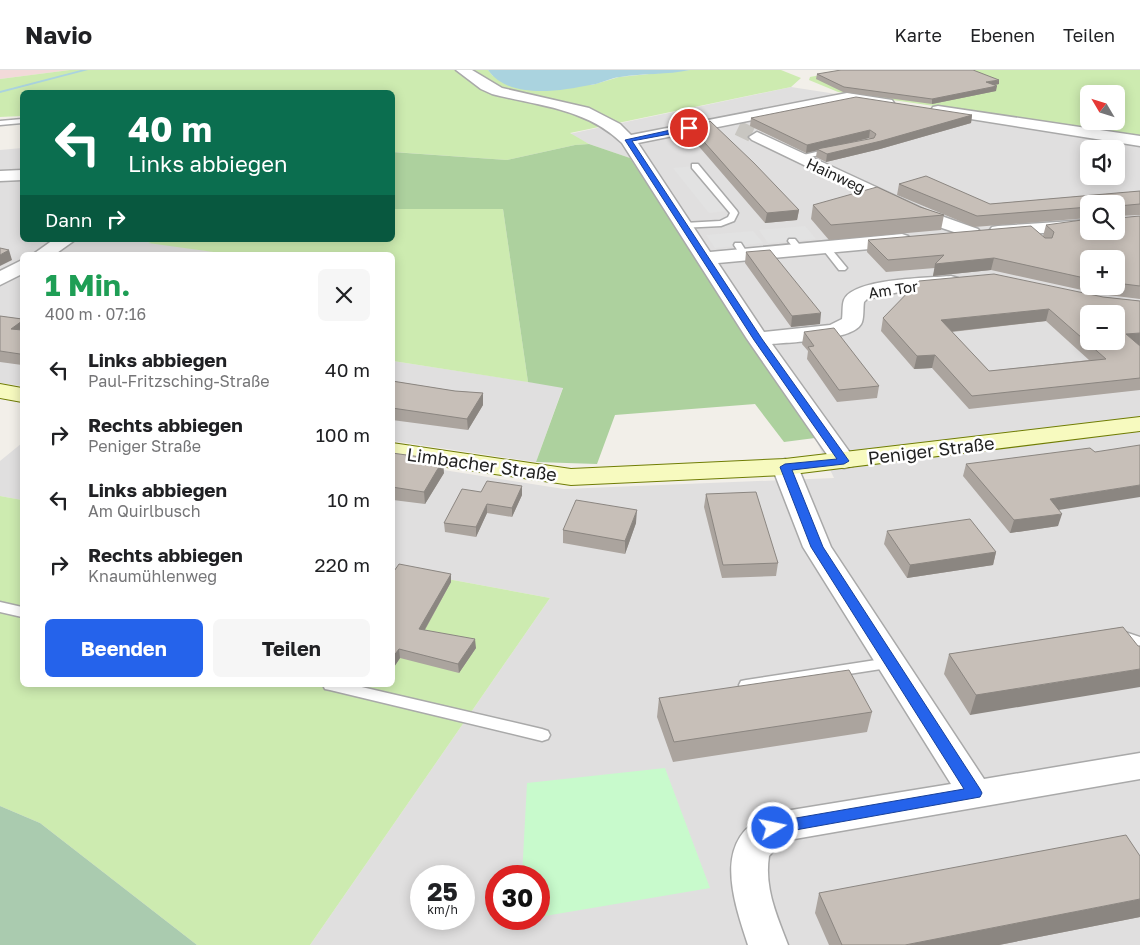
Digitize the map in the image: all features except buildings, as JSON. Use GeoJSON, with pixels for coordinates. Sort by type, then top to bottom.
{"type":"FeatureCollection","features":[{"type":"Feature","properties":{"kind":"street"},"geometry":{"type":"LineString","coordinates":[[463,70],[486,86],[497,91],[565,106],[600,117],[616,127],[628,140],[758,340],[844,461]]}},
{"type":"Feature","properties":{"kind":"street"},"geometry":{"type":"LineString","coordinates":[[628,140],[732,125],[847,97],[905,106]]}},
{"type":"Feature","properties":{"kind":"street"},"geometry":{"type":"LineString","coordinates":[[925,108],[1140,141]]}},
{"type":"Feature","properties":{"kind":"street","name":"Hainweg"},"geometry":{"type":"LineString","coordinates":[[757,137],[924,216],[972,233]]}},
{"type":"Feature","properties":{"kind":"street"},"geometry":{"type":"LineString","coordinates":[[0,176],[20,175]]}},
{"type":"Feature","properties":{"kind":"street"},"geometry":{"type":"LineString","coordinates":[[934,237],[972,233],[1033,235],[1080,227]]}},
{"type":"Feature","properties":{"kind":"street"},"geometry":{"type":"LineString","coordinates":[[706,258],[741,250],[795,245],[825,247],[915,238]]}},
{"type":"Feature","properties":{"kind":"street"},"geometry":{"type":"LineString","coordinates":[[46,252],[63,242]]}},
{"type":"Feature","properties":{"kind":"street"},"geometry":{"type":"LineString","coordinates":[[0,279],[20,267]]}},
{"type":"Feature","properties":{"kind":"street","name":"Am Tor"},"geometry":{"type":"LineString","coordinates":[[758,340],[835,331],[847,326],[852,322],[854,300],[861,293],[878,289],[972,280]]}},
{"type":"Feature","properties":{"kind":"street","name":"Peniger Straße"},"geometry":{"type":"LineString","coordinates":[[571,477],[785,467],[1140,424]]}},
{"type":"Feature","properties":{"kind":"street","name":"Limbacher Straße"},"geometry":{"type":"LineString","coordinates":[[395,451],[571,477]]}},
{"type":"Feature","properties":{"kind":"street"},"geometry":{"type":"LineString","coordinates":[[785,467],[817,547],[889,663],[975,793]]}},
{"type":"Feature","properties":{"kind":"street"},"geometry":{"type":"LineString","coordinates":[[768,945],[751,894],[748,865],[756,844],[773,828],[1140,766]]}},
{"type":"Feature","properties":{"kind":"lane"},"geometry":{"type":"LineString","coordinates":[[0,123],[20,121]]}},
{"type":"Feature","properties":{"kind":"lane"},"geometry":{"type":"LineString","coordinates":[[799,157],[842,148]]}},
{"type":"Feature","properties":{"kind":"lane"},"geometry":{"type":"LineString","coordinates":[[684,226],[721,223],[731,219],[734,213],[695,166]]}},
{"type":"Feature","properties":{"kind":"lane"},"geometry":{"type":"LineString","coordinates":[[825,247],[842,268]]}},
{"type":"Feature","properties":{"kind":"lane"},"geometry":{"type":"LineString","coordinates":[[0,607],[20,612]]}},
{"type":"Feature","properties":{"kind":"lane"},"geometry":{"type":"LineString","coordinates":[[1106,631],[1140,642]]}},
{"type":"Feature","properties":{"kind":"lane"},"geometry":{"type":"LineString","coordinates":[[727,688],[889,663]]}},
{"type":"Feature","properties":{"kind":"lane"},"geometry":{"type":"LineString","coordinates":[[338,687],[542,735]]}},
{"type":"Feature","properties":{"kind":"shaded area"},"geometry":{"type":"Polygon","coordinates":[[[0,70],[70,70],[0,79],[0,70]]]}},
{"type":"Feature","properties":{"kind":"shaded area"},"geometry":{"type":"Polygon","coordinates":[[[791,87],[1140,141],[1140,945],[310,945],[550,598],[395,569],[395,462],[564,489],[834,478],[815,438],[630,158],[589,144],[569,134],[791,87]]]}},
{"type":"Feature","properties":{"kind":"shaded area"},"geometry":{"type":"Polygon","coordinates":[[[20,148],[20,242],[148,242],[215,252],[20,252],[20,386],[0,383],[0,150],[20,148]]]}},
{"type":"Feature","properties":{"kind":"shaded area"},"geometry":{"type":"Polygon","coordinates":[[[695,166],[733,210],[709,213],[673,168],[695,166]]]}},
{"type":"Feature","properties":{"kind":"shaded area"},"geometry":{"type":"Polygon","coordinates":[[[805,226],[816,239],[768,243],[759,230],[805,226]]]}},
{"type":"Feature","properties":{"kind":"shaded area"},"geometry":{"type":"Polygon","coordinates":[[[753,231],[763,243],[715,248],[706,235],[753,231]]]}},
{"type":"Feature","properties":{"kind":"shaded area"},"geometry":{"type":"Polygon","coordinates":[[[395,361],[563,387],[536,462],[395,441],[395,361]]]}},
{"type":"Feature","properties":{"kind":"shaded area"},"geometry":{"type":"Polygon","coordinates":[[[20,445],[20,500],[0,496],[0,461],[20,445]]]}},
{"type":"Feature","properties":{"kind":"green space"},"geometry":{"type":"Polygon","coordinates":[[[70,70],[488,70],[493,76],[592,85],[619,77],[690,70],[781,70],[801,78],[791,87],[570,133],[589,144],[575,145],[507,160],[395,152],[395,90],[20,90],[20,116],[0,117],[0,79],[70,70]]]}},
{"type":"Feature","properties":{"kind":"green space"},"geometry":{"type":"Polygon","coordinates":[[[847,70],[1140,70],[1140,136],[1099,130],[1125,130],[1125,85],[1080,85],[1080,127],[838,92],[809,80],[810,77],[847,70]]]}},
{"type":"Feature","properties":{"kind":"green space"},"geometry":{"type":"Polygon","coordinates":[[[589,144],[630,158],[815,438],[784,442],[755,404],[615,415],[597,464],[536,462],[563,388],[528,382],[503,209],[395,209],[395,152],[507,160],[575,145],[589,144]]]}},
{"type":"Feature","properties":{"kind":"green space"},"geometry":{"type":"Polygon","coordinates":[[[395,209],[503,209],[528,382],[395,361],[395,252],[213,252],[148,243],[395,242],[395,209]]]}},
{"type":"Feature","properties":{"kind":"green space"},"geometry":{"type":"Polygon","coordinates":[[[0,496],[20,500],[20,687],[395,687],[395,569],[550,598],[310,945],[197,945],[40,823],[0,806],[0,496]]]}},
{"type":"Feature","properties":{"kind":"green space"},"geometry":{"type":"Polygon","coordinates":[[[665,768],[710,888],[550,915],[550,865],[523,865],[527,783],[665,768]]]}},
{"type":"Feature","properties":{"kind":"green space"},"geometry":{"type":"Polygon","coordinates":[[[0,806],[40,823],[197,945],[0,945],[0,806]]]}},
{"type":"Feature","properties":{"kind":"water"},"geometry":{"type":"Polygon","coordinates":[[[488,70],[690,70],[629,76],[578,87],[536,91],[522,90],[509,86],[497,80],[488,70]]]}},
{"type":"Feature","properties":{"kind":"waterway"},"geometry":{"type":"LineString","coordinates":[[0,92],[86,70]]}},
{"type":"Feature","properties":{"kind":"tunnel"},"geometry":{"type":"LineString","coordinates":[[738,128],[757,137]]}},
{"type":"Feature","properties":{"kind":"route"},"geometry":{"type":"LineString","coordinates":[[689,128],[628,140],[758,340],[844,461],[785,467],[817,547],[889,663],[975,793],[773,828]]}}]}
